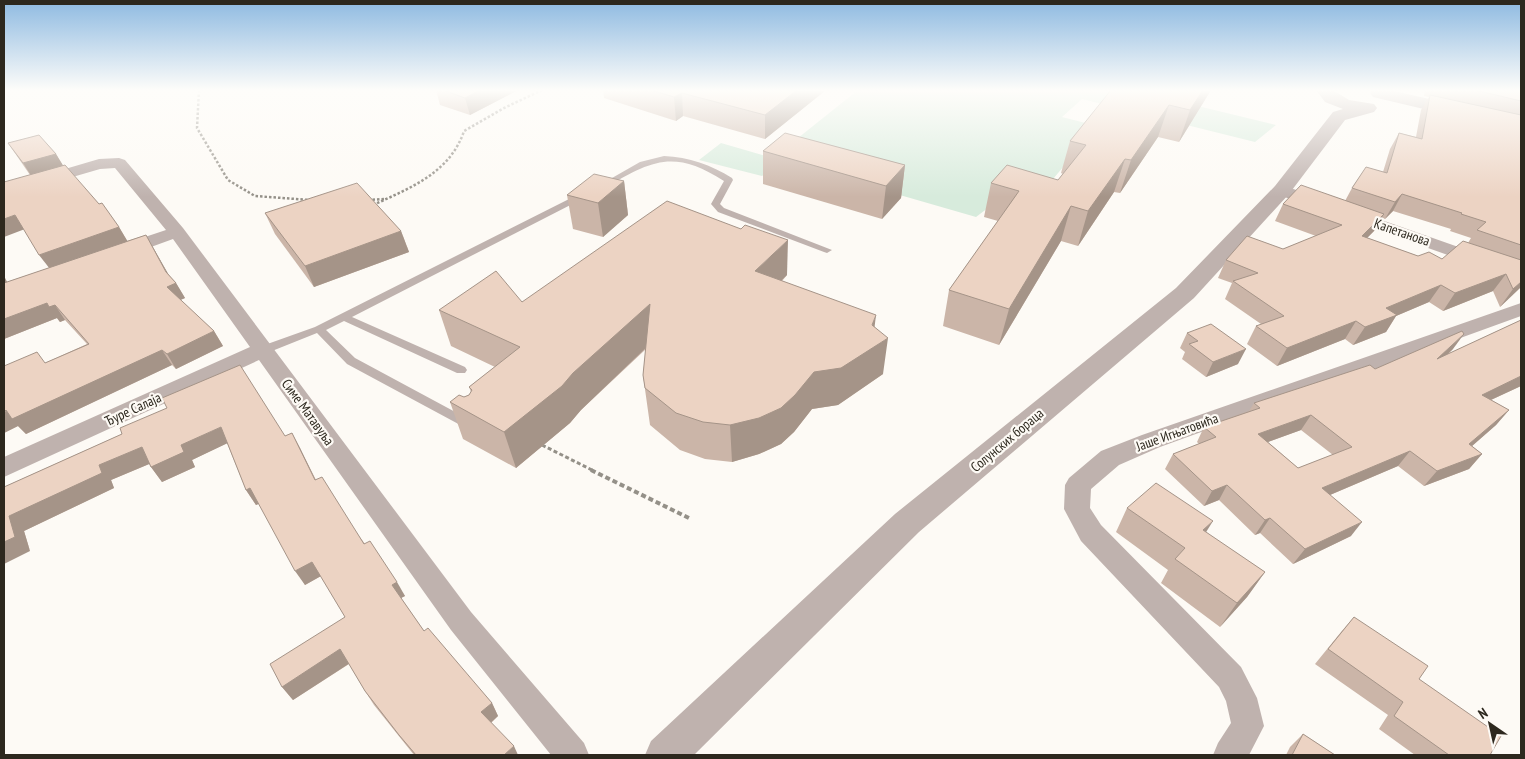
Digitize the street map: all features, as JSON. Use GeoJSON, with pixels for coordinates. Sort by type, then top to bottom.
{"type":"FeatureCollection","features":[{"type":"Feature","properties":{"kind":"street","name":"Солунских бораца"},"geometry":{"type":"LineString","coordinates":[[664,755],[907,523],[1185,293],[1282,190],[1332,125]]}},
{"type":"Feature","properties":{"kind":"street","name":"Симе Матавуља"},"geometry":{"type":"LineString","coordinates":[[4,192],[99,164],[119,163],[177,232],[461,622],[572,755]]}},
{"type":"Feature","properties":{"kind":"street","name":"Капетанова"},"geometry":{"type":"LineString","coordinates":[[1282,190],[1521,275]]}},
{"type":"Feature","properties":{"kind":"street"},"geometry":{"type":"LineString","coordinates":[[104,258],[177,232]]}},
{"type":"Feature","properties":{"kind":"street","name":"Јаше Игњатовића"},"geometry":{"type":"LineString","coordinates":[[1230,755],[1248,726],[1241,698],[1230,677],[1091,533],[1077,509],[1078,485],[1110,458],[1151,441],[1521,309]]}},
{"type":"Feature","properties":{"kind":"street","name":"Ђуре Салаја"},"geometry":{"type":"LineString","coordinates":[[4,468],[263,350]]}},
{"type":"Feature","properties":{"kind":"lane"},"geometry":{"type":"LineString","coordinates":[[263,350],[319,329],[344,317],[653,160],[671,159],[689,162],[718,173],[729,180],[715,204],[721,210],[827,250]]}},
{"type":"Feature","properties":{"kind":"lane"},"geometry":{"type":"LineString","coordinates":[[344,317],[461,370]]}},
{"type":"Feature","properties":{"kind":"lane"},"geometry":{"type":"LineString","coordinates":[[319,329],[351,361],[476,428]]}},
{"type":"Feature","properties":{"kind":"path"},"geometry":{"type":"LineString","coordinates":[[198,125],[228,180],[254,196],[319,200]]}},
{"type":"Feature","properties":{"kind":"path"},"geometry":{"type":"LineString","coordinates":[[368,208],[440,169],[462,144],[464,131],[474,125]]}},
{"type":"Feature","properties":{"kind":"path"},"geometry":{"type":"LineString","coordinates":[[366,200],[385,199]]}},
{"type":"Feature","properties":{"kind":"path"},"geometry":{"type":"LineString","coordinates":[[542,445],[691,519]]}},
{"type":"Feature","properties":{"kind":"green space"},"geometry":{"type":"Polygon","coordinates":[[[814,125],[1095,125],[1109,129],[1075,153],[1053,179],[1001,198],[976,217],[782,161],[762,176],[699,160],[721,143],[773,158],[814,125]]]}},
{"type":"Feature","properties":{"kind":"green space"},"geometry":{"type":"Polygon","coordinates":[[[1188,125],[1275,125],[1255,142],[1188,125]]]}},
{"type":"Feature","properties":{"kind":"building"},"geometry":{"type":"Polygon","coordinates":[[[1083,125],[1155,125],[1131,160],[1125,159],[1088,211],[1071,206],[1009,309],[949,290],[1019,191],[991,183],[1007,165],[1058,180],[1086,145],[1070,141],[1083,125]]]}},
{"type":"Feature","properties":{"kind":"building"},"geometry":{"type":"Polygon","coordinates":[[[1424,125],[1521,125],[1521,245],[1477,230],[1486,222],[1462,213],[1402,194],[1395,202],[1352,188],[1366,167],[1387,173],[1399,133],[1422,139],[1424,125]]]}},
{"type":"Feature","properties":{"kind":"building"},"geometry":{"type":"Polygon","coordinates":[[[785,133],[905,165],[886,186],[763,151],[785,133]]]}},
{"type":"Feature","properties":{"kind":"building"},"geometry":{"type":"Polygon","coordinates":[[[39,135],[56,154],[23,163],[8,143],[39,135]]]}},
{"type":"Feature","properties":{"kind":"building"},"geometry":{"type":"Polygon","coordinates":[[[65,165],[99,204],[102,203],[119,227],[39,255],[15,215],[4,219],[4,182],[65,165]]]}},
{"type":"Feature","properties":{"kind":"building"},"geometry":{"type":"Polygon","coordinates":[[[594,174],[624,181],[598,203],[567,195],[594,174]]]}},
{"type":"Feature","properties":{"kind":"building"},"geometry":{"type":"Polygon","coordinates":[[[357,183],[401,231],[305,266],[265,213],[357,183]]]}},
{"type":"Feature","properties":{"kind":"building"},"geometry":{"type":"Polygon","coordinates":[[[1301,185],[1384,214],[1362,236],[1418,256],[1429,252],[1442,259],[1463,241],[1521,260],[1521,282],[1513,289],[1506,274],[1455,293],[1441,285],[1386,308],[1397,315],[1365,327],[1356,321],[1287,348],[1256,326],[1284,316],[1233,281],[1258,273],[1226,260],[1247,236],[1283,249],[1342,225],[1283,204],[1301,185]]]}},
{"type":"Feature","properties":{"kind":"building"},"geometry":{"type":"Polygon","coordinates":[[[667,201],[741,229],[745,225],[788,240],[755,271],[876,315],[872,325],[888,338],[841,368],[814,372],[795,395],[781,408],[759,418],[730,425],[703,422],[676,413],[645,388],[643,375],[650,304],[573,373],[562,386],[504,432],[450,402],[459,395],[464,397],[469,395],[472,390],[469,387],[520,347],[439,310],[496,271],[522,302],[667,201]]]}},
{"type":"Feature","properties":{"kind":"building"},"geometry":{"type":"Polygon","coordinates":[[[146,235],[166,272],[176,283],[167,287],[214,331],[167,354],[162,350],[12,419],[6,410],[4,412],[4,366],[37,352],[45,363],[89,344],[55,305],[49,307],[47,303],[4,319],[4,283],[146,235]]]}},
{"type":"Feature","properties":{"kind":"building"},"geometry":{"type":"Polygon","coordinates":[[[1521,320],[1521,376],[1482,395],[1509,410],[1469,444],[1482,454],[1437,471],[1410,451],[1322,488],[1362,522],[1305,549],[1270,518],[1265,520],[1227,485],[1212,491],[1173,454],[1216,437],[1204,427],[1260,408],[1254,403],[1370,365],[1375,369],[1462,331],[1464,334],[1437,359],[1521,320]],[[1311,415],[1258,434],[1298,468],[1352,447],[1311,415]]]}},
{"type":"Feature","properties":{"kind":"building"},"geometry":{"type":"Polygon","coordinates":[[[1211,324],[1246,349],[1213,362],[1189,344],[1198,341],[1187,333],[1211,324]]]}},
{"type":"Feature","properties":{"kind":"building"},"geometry":{"type":"Polygon","coordinates":[[[240,365],[285,436],[292,433],[315,480],[322,477],[364,544],[370,541],[397,582],[392,585],[424,631],[428,628],[492,703],[481,712],[514,746],[504,755],[416,755],[365,691],[340,649],[282,687],[270,664],[345,617],[312,562],[295,571],[250,488],[246,490],[221,427],[181,445],[184,452],[151,467],[142,447],[99,465],[102,473],[9,516],[15,537],[4,542],[4,487],[122,434],[120,428],[167,408],[162,398],[240,365]]]}},
{"type":"Feature","properties":{"kind":"building"},"geometry":{"type":"Polygon","coordinates":[[[1156,483],[1213,521],[1203,530],[1265,572],[1237,603],[1175,559],[1185,548],[1127,508],[1156,483]]]}},
{"type":"Feature","properties":{"kind":"building"},"geometry":{"type":"Polygon","coordinates":[[[1354,617],[1428,666],[1419,679],[1501,736],[1490,755],[1449,755],[1394,716],[1403,702],[1328,649],[1354,617]]]}},
{"type":"Feature","properties":{"kind":"building"},"geometry":{"type":"Polygon","coordinates":[[[1303,734],[1335,755],[1292,755],[1303,734]]]}}]}
